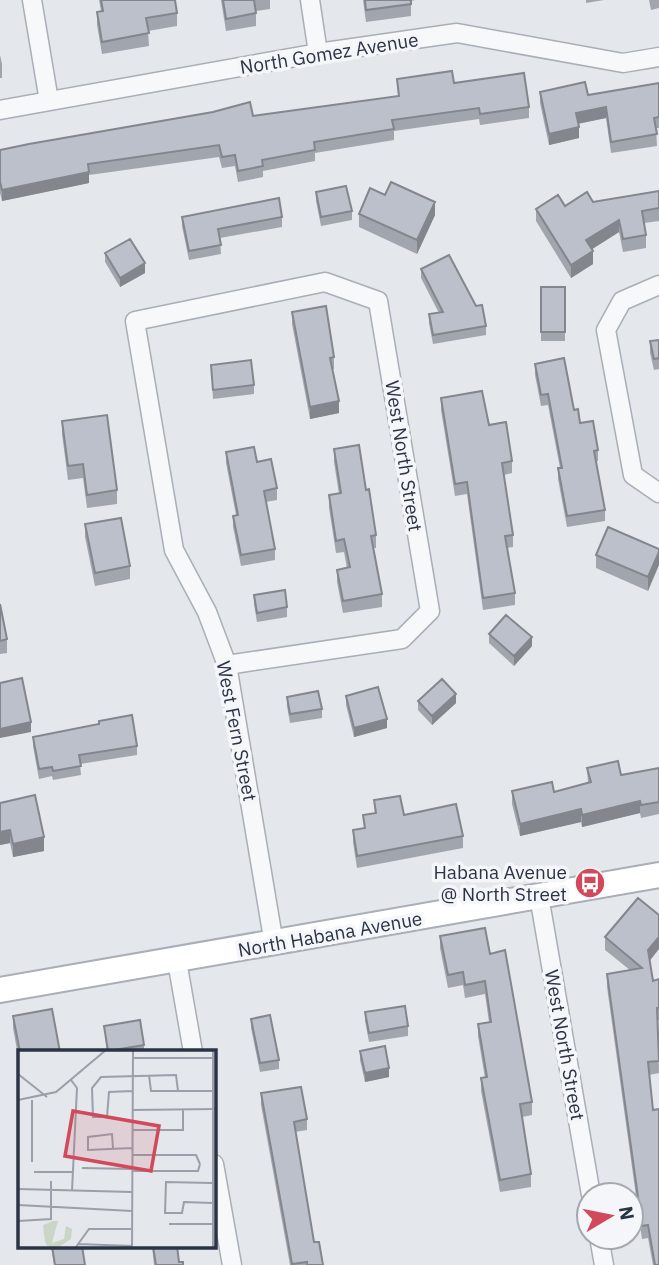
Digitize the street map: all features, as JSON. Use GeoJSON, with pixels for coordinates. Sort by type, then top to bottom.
{"type":"FeatureCollection","features":[{"type":"Feature","properties":{"kind":"street"},"geometry":{"type":"LineString","coordinates":[[32,0],[49,101]]}},
{"type":"Feature","properties":{"kind":"street"},"geometry":{"type":"LineString","coordinates":[[310,0],[318,53]]}},
{"type":"Feature","properties":{"kind":"street","name":"North Gomez Avenue"},"geometry":{"type":"LineString","coordinates":[[0,110],[318,53],[457,33],[623,63],[659,57]]}},
{"type":"Feature","properties":{"kind":"street","name":"West Fern Street"},"geometry":{"type":"LineString","coordinates":[[274,944],[227,665],[207,612],[174,550],[135,321],[325,282],[378,301]]}},
{"type":"Feature","properties":{"kind":"street"},"geometry":{"type":"LineString","coordinates":[[659,285],[622,301],[606,330],[633,475],[659,493]]}},
{"type":"Feature","properties":{"kind":"street","name":"West North Street"},"geometry":{"type":"LineString","coordinates":[[227,665],[402,639],[429,611],[378,301]]}},
{"type":"Feature","properties":{"kind":"street","name":"North Habana Avenue"},"geometry":{"type":"LineString","coordinates":[[0,990],[659,875]]}},
{"type":"Feature","properties":{"kind":"street","name":"West North Street"},"geometry":{"type":"LineString","coordinates":[[539,896],[590,1181]]}},
{"type":"Feature","properties":{"kind":"street"},"geometry":{"type":"LineString","coordinates":[[177,961],[193,1050]]}},
{"type":"Feature","properties":{"kind":"street"},"geometry":{"type":"LineString","coordinates":[[215,1170],[232,1265]]}},
{"type":"Feature","properties":{"kind":"building"},"geometry":{"type":"Polygon","coordinates":[[[101,0],[175,0],[177,13],[146,18],[149,33],[102,42],[97,12],[103,11],[101,0]]]}},
{"type":"Feature","properties":{"kind":"building"},"geometry":{"type":"Polygon","coordinates":[[[223,0],[254,0],[256,13],[226,19],[223,0]]]}},
{"type":"Feature","properties":{"kind":"building"},"geometry":{"type":"Polygon","coordinates":[[[365,0],[411,0],[411,4],[366,10],[365,0]]]}},
{"type":"Feature","properties":{"kind":"building"},"geometry":{"type":"Polygon","coordinates":[[[452,71],[454,83],[524,73],[529,107],[480,114],[479,108],[392,120],[394,129],[314,142],[315,150],[262,160],[263,166],[238,171],[235,155],[222,157],[219,145],[88,164],[89,172],[2,190],[0,150],[213,112],[250,102],[253,116],[399,96],[397,79],[452,71]]]}},
{"type":"Feature","properties":{"kind":"building"},"geometry":{"type":"Polygon","coordinates":[[[585,82],[588,95],[659,83],[659,117],[654,118],[657,134],[611,142],[606,107],[576,113],[579,127],[549,134],[540,92],[585,82]]]}},
{"type":"Feature","properties":{"kind":"building"},"geometry":{"type":"Polygon","coordinates":[[[391,182],[435,202],[417,240],[359,214],[370,188],[385,195],[391,182]]]}},
{"type":"Feature","properties":{"kind":"building"},"geometry":{"type":"Polygon","coordinates":[[[346,186],[352,211],[321,217],[316,192],[346,186]]]}},
{"type":"Feature","properties":{"kind":"building"},"geometry":{"type":"Polygon","coordinates":[[[659,191],[659,208],[642,211],[646,235],[623,239],[619,220],[586,240],[593,251],[571,265],[536,209],[558,195],[565,206],[587,192],[593,202],[659,191]]]}},
{"type":"Feature","properties":{"kind":"building"},"geometry":{"type":"Polygon","coordinates":[[[279,198],[282,217],[218,229],[221,245],[189,251],[182,217],[279,198]]]}},
{"type":"Feature","properties":{"kind":"building"},"geometry":{"type":"Polygon","coordinates":[[[130,239],[145,263],[120,278],[105,253],[130,239]]]}},
{"type":"Feature","properties":{"kind":"building"},"geometry":{"type":"Polygon","coordinates":[[[449,255],[476,306],[482,305],[486,326],[433,335],[429,314],[443,312],[421,269],[449,255]]]}},
{"type":"Feature","properties":{"kind":"building"},"geometry":{"type":"Polygon","coordinates":[[[541,287],[565,287],[565,332],[541,332],[541,287]]]}},
{"type":"Feature","properties":{"kind":"building"},"geometry":{"type":"Polygon","coordinates":[[[326,306],[334,357],[330,358],[339,401],[310,407],[292,312],[326,306]]]}},
{"type":"Feature","properties":{"kind":"building"},"geometry":{"type":"Polygon","coordinates":[[[659,340],[659,358],[654,359],[650,341],[659,340]]]}},
{"type":"Feature","properties":{"kind":"building"},"geometry":{"type":"Polygon","coordinates":[[[564,358],[574,410],[578,409],[580,423],[593,421],[598,450],[594,451],[605,510],[567,516],[558,468],[562,468],[548,394],[541,395],[535,364],[564,358]]]}},
{"type":"Feature","properties":{"kind":"building"},"geometry":{"type":"Polygon","coordinates":[[[251,360],[254,385],[213,390],[211,365],[251,360]]]}},
{"type":"Feature","properties":{"kind":"building"},"geometry":{"type":"Polygon","coordinates":[[[482,391],[489,425],[506,422],[512,461],[502,463],[513,535],[505,536],[515,593],[483,598],[467,482],[455,484],[441,398],[482,391]]]}},
{"type":"Feature","properties":{"kind":"building"},"geometry":{"type":"Polygon","coordinates":[[[107,415],[117,490],[87,495],[83,464],[68,466],[62,421],[107,415]]]}},
{"type":"Feature","properties":{"kind":"building"},"geometry":{"type":"Polygon","coordinates":[[[359,445],[366,490],[369,489],[376,535],[371,536],[382,594],[343,601],[337,570],[350,567],[344,539],[336,541],[329,495],[341,493],[334,449],[359,445]]]}},
{"type":"Feature","properties":{"kind":"building"},"geometry":{"type":"Polygon","coordinates":[[[254,447],[257,462],[271,459],[277,488],[264,491],[275,549],[241,555],[233,516],[238,515],[226,452],[254,447]]]}},
{"type":"Feature","properties":{"kind":"building"},"geometry":{"type":"Polygon","coordinates":[[[121,518],[130,566],[95,573],[85,524],[121,518]]]}},
{"type":"Feature","properties":{"kind":"building"},"geometry":{"type":"Polygon","coordinates":[[[608,527],[659,549],[648,577],[596,555],[608,527]]]}},
{"type":"Feature","properties":{"kind":"building"},"geometry":{"type":"Polygon","coordinates":[[[285,590],[287,607],[257,613],[254,595],[285,590]]]}},
{"type":"Feature","properties":{"kind":"building"},"geometry":{"type":"Polygon","coordinates":[[[0,604],[7,639],[0,641],[0,604]]]}},
{"type":"Feature","properties":{"kind":"building"},"geometry":{"type":"Polygon","coordinates":[[[506,615],[532,637],[514,656],[489,634],[506,615]]]}},
{"type":"Feature","properties":{"kind":"building"},"geometry":{"type":"Polygon","coordinates":[[[22,678],[31,722],[0,729],[0,683],[22,678]]]}},
{"type":"Feature","properties":{"kind":"building"},"geometry":{"type":"Polygon","coordinates":[[[442,679],[456,694],[432,716],[418,701],[442,679]]]}},
{"type":"Feature","properties":{"kind":"building"},"geometry":{"type":"Polygon","coordinates":[[[378,687],[387,719],[354,728],[346,696],[378,687]]]}},
{"type":"Feature","properties":{"kind":"building"},"geometry":{"type":"Polygon","coordinates":[[[318,691],[322,709],[290,714],[287,697],[318,691]]]}},
{"type":"Feature","properties":{"kind":"building"},"geometry":{"type":"Polygon","coordinates":[[[132,715],[137,746],[79,755],[81,766],[53,771],[52,767],[39,769],[33,737],[132,715]]]}},
{"type":"Feature","properties":{"kind":"building"},"geometry":{"type":"Polygon","coordinates":[[[618,761],[621,775],[659,768],[659,802],[641,805],[640,801],[582,815],[581,809],[520,824],[512,791],[552,782],[554,792],[591,782],[587,768],[618,761]]]}},
{"type":"Feature","properties":{"kind":"building"},"geometry":{"type":"Polygon","coordinates":[[[35,795],[44,837],[13,844],[10,830],[0,832],[0,803],[35,795]]]}},
{"type":"Feature","properties":{"kind":"building"},"geometry":{"type":"Polygon","coordinates":[[[400,796],[404,815],[456,804],[463,836],[357,856],[353,830],[365,828],[363,815],[376,813],[374,800],[400,796]]]}},
{"type":"Feature","properties":{"kind":"building"},"geometry":{"type":"Polygon","coordinates":[[[638,898],[659,915],[659,937],[648,950],[653,981],[659,979],[659,1061],[648,1062],[653,1110],[659,1109],[659,1265],[655,1265],[648,1225],[645,1226],[645,1181],[636,1181],[607,974],[642,968],[605,937],[638,898]]]}},
{"type":"Feature","properties":{"kind":"building"},"geometry":{"type":"Polygon","coordinates":[[[485,928],[490,954],[505,950],[532,1102],[520,1104],[531,1174],[500,1180],[481,1078],[487,1077],[478,1024],[491,1022],[485,981],[465,985],[463,972],[448,975],[440,936],[485,928]]]}},
{"type":"Feature","properties":{"kind":"building"},"geometry":{"type":"Polygon","coordinates":[[[405,1006],[408,1026],[369,1033],[365,1012],[405,1006]]]}},
{"type":"Feature","properties":{"kind":"building"},"geometry":{"type":"Polygon","coordinates":[[[52,1009],[60,1050],[20,1050],[13,1016],[52,1009]]]}},
{"type":"Feature","properties":{"kind":"building"},"geometry":{"type":"Polygon","coordinates":[[[270,1015],[279,1060],[260,1063],[251,1019],[270,1015]]]}},
{"type":"Feature","properties":{"kind":"building"},"geometry":{"type":"Polygon","coordinates":[[[140,1020],[144,1045],[108,1050],[104,1026],[140,1020]]]}},
{"type":"Feature","properties":{"kind":"building"},"geometry":{"type":"Polygon","coordinates":[[[385,1046],[389,1068],[365,1073],[360,1051],[385,1046]]]}},
{"type":"Feature","properties":{"kind":"building"},"geometry":{"type":"Polygon","coordinates":[[[301,1087],[307,1119],[294,1122],[314,1242],[319,1242],[323,1265],[307,1265],[307,1262],[292,1264],[261,1093],[301,1087]]]}},
{"type":"Feature","properties":{"kind":"building"},"geometry":{"type":"Polygon","coordinates":[[[52,1248],[82,1248],[85,1265],[55,1265],[52,1248]]]}},
{"type":"Feature","properties":{"kind":"building"},"geometry":{"type":"Polygon","coordinates":[[[153,1248],[177,1248],[179,1262],[183,1262],[183,1265],[156,1265],[153,1248]]]}},
{"type":"Feature","properties":{"kind":"place","name":"Habana Avenue @ North Street"},"geometry":{"type":"Point","coordinates":[590,883]}}]}
